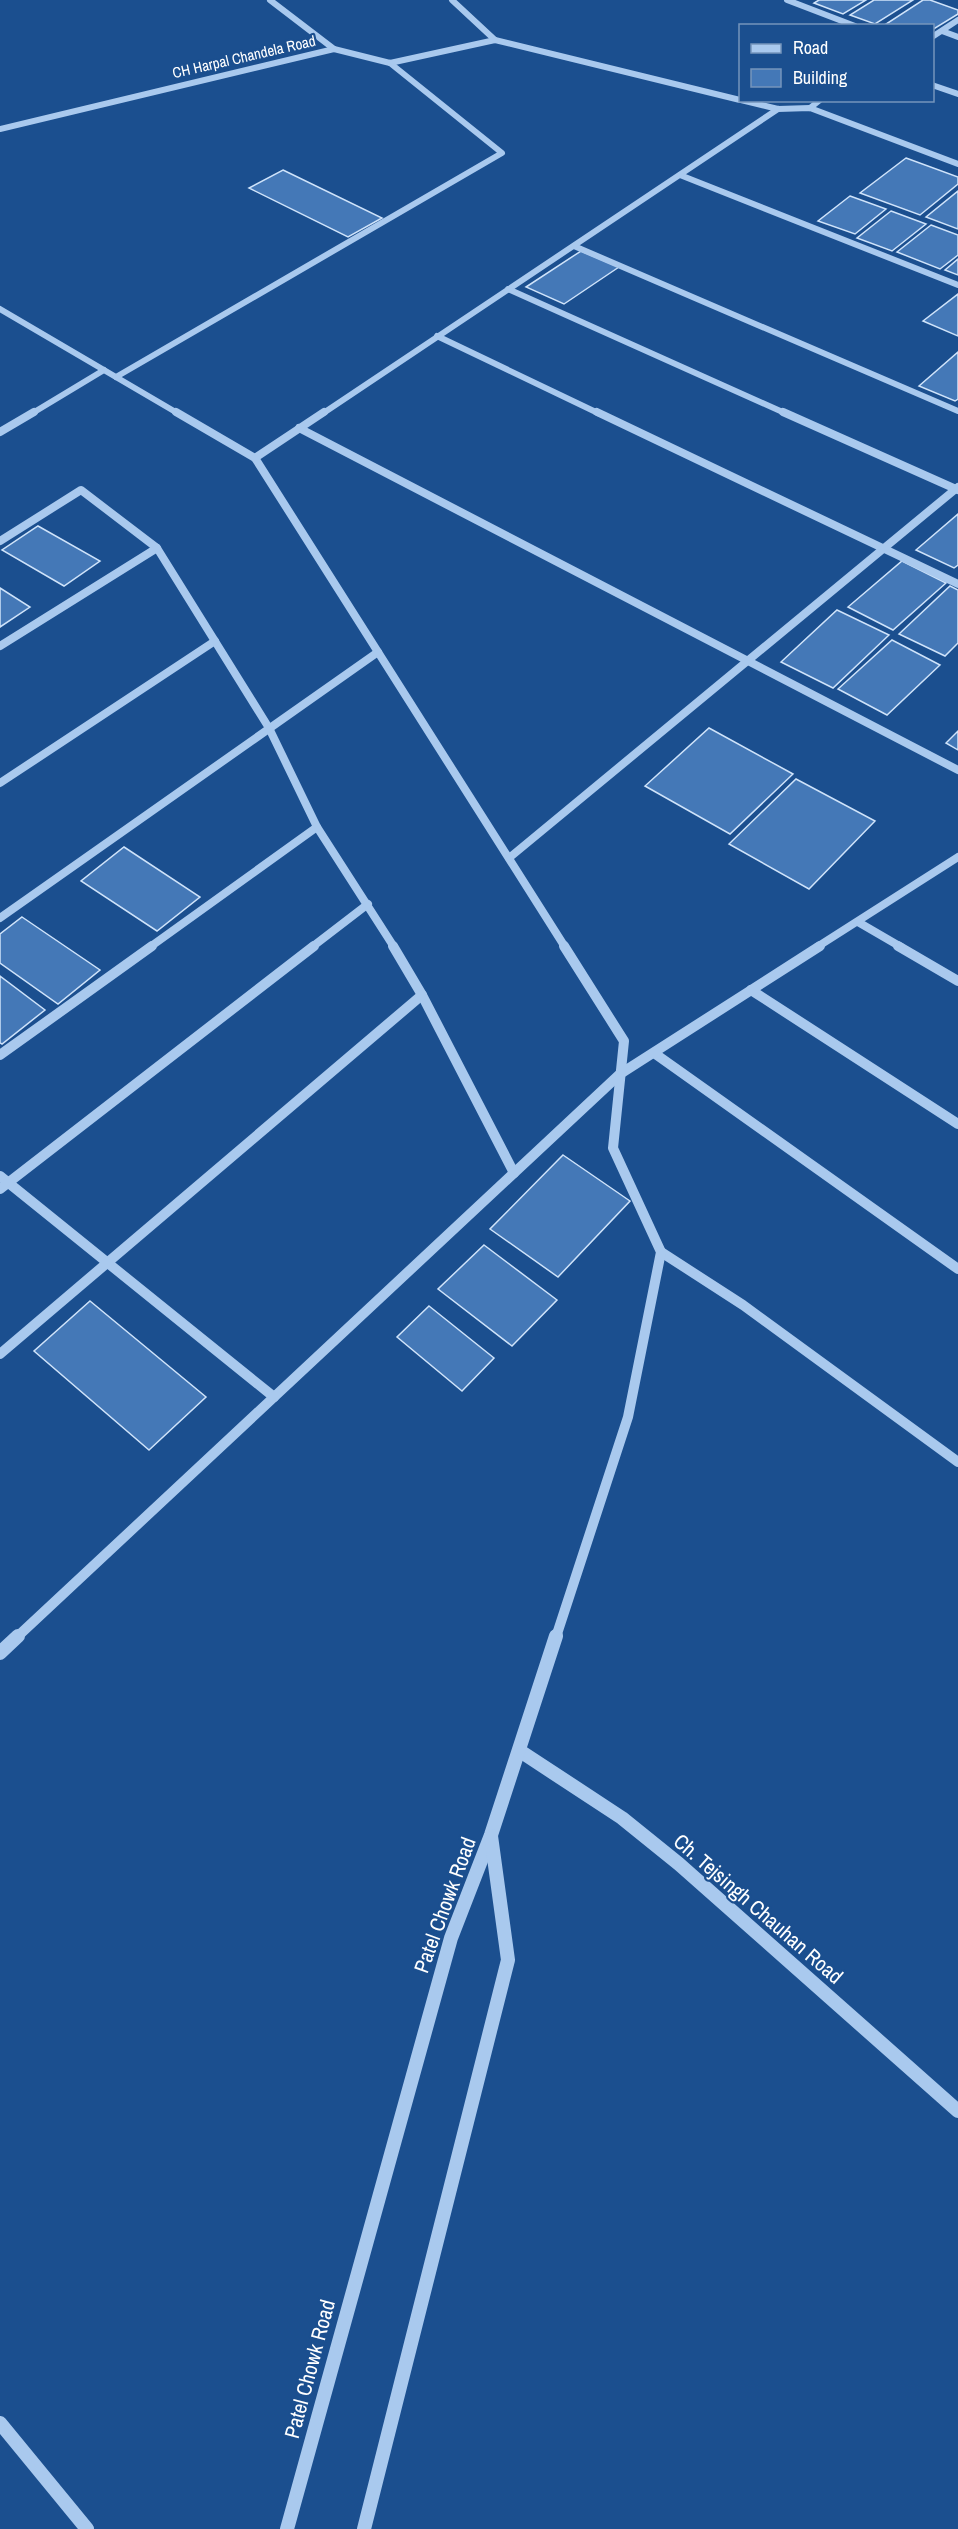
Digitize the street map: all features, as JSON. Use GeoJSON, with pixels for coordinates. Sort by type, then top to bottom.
{"type":"FeatureCollection","features":[{"type":"Feature","properties":{"kind":"street"},"geometry":{"type":"LineString","coordinates":[[270,0],[334,49]]}},
{"type":"Feature","properties":{"kind":"street"},"geometry":{"type":"LineString","coordinates":[[452,0],[495,40]]}},
{"type":"Feature","properties":{"kind":"street"},"geometry":{"type":"LineString","coordinates":[[787,0],[850,24]]}},
{"type":"Feature","properties":{"kind":"street"},"geometry":{"type":"LineString","coordinates":[[934,36],[958,20]]}},
{"type":"Feature","properties":{"kind":"street"},"geometry":{"type":"LineString","coordinates":[[942,31],[958,37]]}},
{"type":"Feature","properties":{"kind":"street","name":"CH Harpal Chandela Road"},"geometry":{"type":"LineString","coordinates":[[0,129],[334,49],[390,63],[495,40],[739,100]]}},
{"type":"Feature","properties":{"kind":"street"},"geometry":{"type":"LineString","coordinates":[[116,376],[502,153],[390,63]]}},
{"type":"Feature","properties":{"kind":"street"},"geometry":{"type":"LineString","coordinates":[[934,85],[958,94]]}},
{"type":"Feature","properties":{"kind":"street","name":"CH Harpal Chandela Road"},"geometry":{"type":"LineString","coordinates":[[748,102],[778,110],[810,108],[958,164]]}},
{"type":"Feature","properties":{"kind":"street"},"geometry":{"type":"LineString","coordinates":[[810,108],[818,102]]}},
{"type":"Feature","properties":{"kind":"street"},"geometry":{"type":"LineString","coordinates":[[255,458],[778,110]]}},
{"type":"Feature","properties":{"kind":"street"},"geometry":{"type":"LineString","coordinates":[[680,175],[958,285]]}},
{"type":"Feature","properties":{"kind":"street"},"geometry":{"type":"LineString","coordinates":[[574,246],[958,411]]}},
{"type":"Feature","properties":{"kind":"street"},"geometry":{"type":"LineString","coordinates":[[508,289],[957,489],[509,858]]}},
{"type":"Feature","properties":{"kind":"street"},"geometry":{"type":"LineString","coordinates":[[0,309],[255,458],[624,1041],[613,1148],[661,1252],[734,1299],[958,1462]]}},
{"type":"Feature","properties":{"kind":"street"},"geometry":{"type":"LineString","coordinates":[[437,336],[958,585]]}},
{"type":"Feature","properties":{"kind":"street"},"geometry":{"type":"LineString","coordinates":[[0,432],[104,370]]}},
{"type":"Feature","properties":{"kind":"street"},"geometry":{"type":"LineString","coordinates":[[299,428],[958,770]]}},
{"type":"Feature","properties":{"kind":"street"},"geometry":{"type":"LineString","coordinates":[[0,541],[81,490],[157,548],[269,728],[317,827],[368,904],[422,994],[514,1173]]}},
{"type":"Feature","properties":{"kind":"street"},"geometry":{"type":"LineString","coordinates":[[0,646],[157,548]]}},
{"type":"Feature","properties":{"kind":"street"},"geometry":{"type":"LineString","coordinates":[[0,783],[215,641]]}},
{"type":"Feature","properties":{"kind":"street"},"geometry":{"type":"LineString","coordinates":[[0,918],[378,652]]}},
{"type":"Feature","properties":{"kind":"street"},"geometry":{"type":"LineString","coordinates":[[0,1055],[317,827]]}},
{"type":"Feature","properties":{"kind":"street"},"geometry":{"type":"LineString","coordinates":[[0,1653],[620,1074],[956,862]]}},
{"type":"Feature","properties":{"kind":"street"},"geometry":{"type":"LineString","coordinates":[[274,1397],[107,1262],[3,1183],[368,904]]}},
{"type":"Feature","properties":{"kind":"street"},"geometry":{"type":"LineString","coordinates":[[858,922],[958,981]]}},
{"type":"Feature","properties":{"kind":"street"},"geometry":{"type":"LineString","coordinates":[[751,990],[958,1124]]}},
{"type":"Feature","properties":{"kind":"street"},"geometry":{"type":"LineString","coordinates":[[0,1354],[422,994]]}},
{"type":"Feature","properties":{"kind":"street"},"geometry":{"type":"LineString","coordinates":[[654,1053],[958,1269]]}},
{"type":"Feature","properties":{"kind":"street"},"geometry":{"type":"LineString","coordinates":[[491,1835],[628,1417],[661,1252]]}},
{"type":"Feature","properties":{"kind":"street","name":"Ch. Tejsingh Chauhan Road"},"geometry":{"type":"LineString","coordinates":[[520,1751],[622,1818],[679,1864],[958,2111]]}},
{"type":"Feature","properties":{"kind":"street","name":"Patel Chowk Road"},"geometry":{"type":"LineString","coordinates":[[287,2529],[451,1938],[491,1835]]}},
{"type":"Feature","properties":{"kind":"street","name":"Patel Chowk Road"},"geometry":{"type":"LineString","coordinates":[[364,2529],[508,1960],[491,1835]]}},
{"type":"Feature","properties":{"kind":"street"},"geometry":{"type":"LineString","coordinates":[[0,2423],[87,2529]]}},
{"type":"Feature","properties":{"kind":"building"},"geometry":{"type":"Polygon","coordinates":[[[819,0],[866,0],[843,14],[814,3],[819,0]]]}},
{"type":"Feature","properties":{"kind":"building"},"geometry":{"type":"Polygon","coordinates":[[[874,0],[913,0],[875,24],[850,15],[874,0]]]}},
{"type":"Feature","properties":{"kind":"building"},"geometry":{"type":"Polygon","coordinates":[[[923,0],[930,0],[958,10],[958,14],[934,29],[934,24],[886,24],[923,0]]]}},
{"type":"Feature","properties":{"kind":"building"},"geometry":{"type":"Polygon","coordinates":[[[906,158],[958,177],[958,184],[920,215],[860,193],[906,158]]]}},
{"type":"Feature","properties":{"kind":"building"},"geometry":{"type":"Polygon","coordinates":[[[283,170],[382,218],[348,237],[249,188],[283,170]]]}},
{"type":"Feature","properties":{"kind":"building"},"geometry":{"type":"Polygon","coordinates":[[[958,191],[958,229],[926,217],[958,191]]]}},
{"type":"Feature","properties":{"kind":"building"},"geometry":{"type":"Polygon","coordinates":[[[850,196],[886,209],[855,234],[818,221],[850,196]]]}},
{"type":"Feature","properties":{"kind":"building"},"geometry":{"type":"Polygon","coordinates":[[[891,211],[926,224],[892,251],[857,238],[891,211]]]}},
{"type":"Feature","properties":{"kind":"building"},"geometry":{"type":"Polygon","coordinates":[[[931,225],[958,235],[958,255],[940,269],[897,252],[931,225]]]}},
{"type":"Feature","properties":{"kind":"building"},"geometry":{"type":"Polygon","coordinates":[[[581,251],[619,267],[564,304],[526,287],[581,251]]]}},
{"type":"Feature","properties":{"kind":"building"},"geometry":{"type":"Polygon","coordinates":[[[958,259],[958,275],[945,270],[958,259]]]}},
{"type":"Feature","properties":{"kind":"building"},"geometry":{"type":"Polygon","coordinates":[[[958,294],[958,336],[923,321],[958,294]]]}},
{"type":"Feature","properties":{"kind":"building"},"geometry":{"type":"Polygon","coordinates":[[[958,352],[958,399],[955,401],[919,386],[958,352]]]}},
{"type":"Feature","properties":{"kind":"building"},"geometry":{"type":"Polygon","coordinates":[[[958,514],[958,565],[954,568],[916,550],[958,514]]]}},
{"type":"Feature","properties":{"kind":"building"},"geometry":{"type":"Polygon","coordinates":[[[38,526],[100,561],[64,586],[2,550],[38,526]]]}},
{"type":"Feature","properties":{"kind":"building"},"geometry":{"type":"Polygon","coordinates":[[[902,561],[946,583],[893,630],[848,607],[902,561]]]}},
{"type":"Feature","properties":{"kind":"building"},"geometry":{"type":"Polygon","coordinates":[[[950,586],[958,590],[958,643],[945,656],[899,634],[950,586]]]}},
{"type":"Feature","properties":{"kind":"building"},"geometry":{"type":"Polygon","coordinates":[[[0,588],[30,607],[0,627],[0,588]]]}},
{"type":"Feature","properties":{"kind":"building"},"geometry":{"type":"Polygon","coordinates":[[[837,610],[889,635],[833,688],[781,662],[837,610]]]}},
{"type":"Feature","properties":{"kind":"building"},"geometry":{"type":"Polygon","coordinates":[[[892,640],[940,665],[887,715],[838,689],[892,640]]]}},
{"type":"Feature","properties":{"kind":"building"},"geometry":{"type":"Polygon","coordinates":[[[709,728],[793,774],[730,834],[645,786],[709,728]]]}},
{"type":"Feature","properties":{"kind":"building"},"geometry":{"type":"Polygon","coordinates":[[[958,731],[958,750],[946,743],[958,731]]]}},
{"type":"Feature","properties":{"kind":"building"},"geometry":{"type":"Polygon","coordinates":[[[796,779],[875,821],[809,889],[729,844],[796,779]]]}},
{"type":"Feature","properties":{"kind":"building"},"geometry":{"type":"Polygon","coordinates":[[[124,847],[200,897],[157,931],[81,881],[124,847]]]}},
{"type":"Feature","properties":{"kind":"building"},"geometry":{"type":"Polygon","coordinates":[[[22,917],[100,970],[58,1004],[0,963],[0,934],[22,917]]]}},
{"type":"Feature","properties":{"kind":"building"},"geometry":{"type":"Polygon","coordinates":[[[0,976],[45,1010],[2,1044],[0,1043],[0,976]]]}},
{"type":"Feature","properties":{"kind":"building"},"geometry":{"type":"Polygon","coordinates":[[[563,1155],[630,1201],[558,1277],[490,1229],[563,1155]]]}},
{"type":"Feature","properties":{"kind":"building"},"geometry":{"type":"Polygon","coordinates":[[[484,1245],[557,1300],[512,1346],[438,1289],[484,1245]]]}},
{"type":"Feature","properties":{"kind":"building"},"geometry":{"type":"Polygon","coordinates":[[[90,1301],[206,1397],[149,1450],[34,1351],[90,1301]]]}},
{"type":"Feature","properties":{"kind":"building"},"geometry":{"type":"Polygon","coordinates":[[[429,1306],[494,1358],[462,1391],[397,1337],[429,1306]]]}}]}
